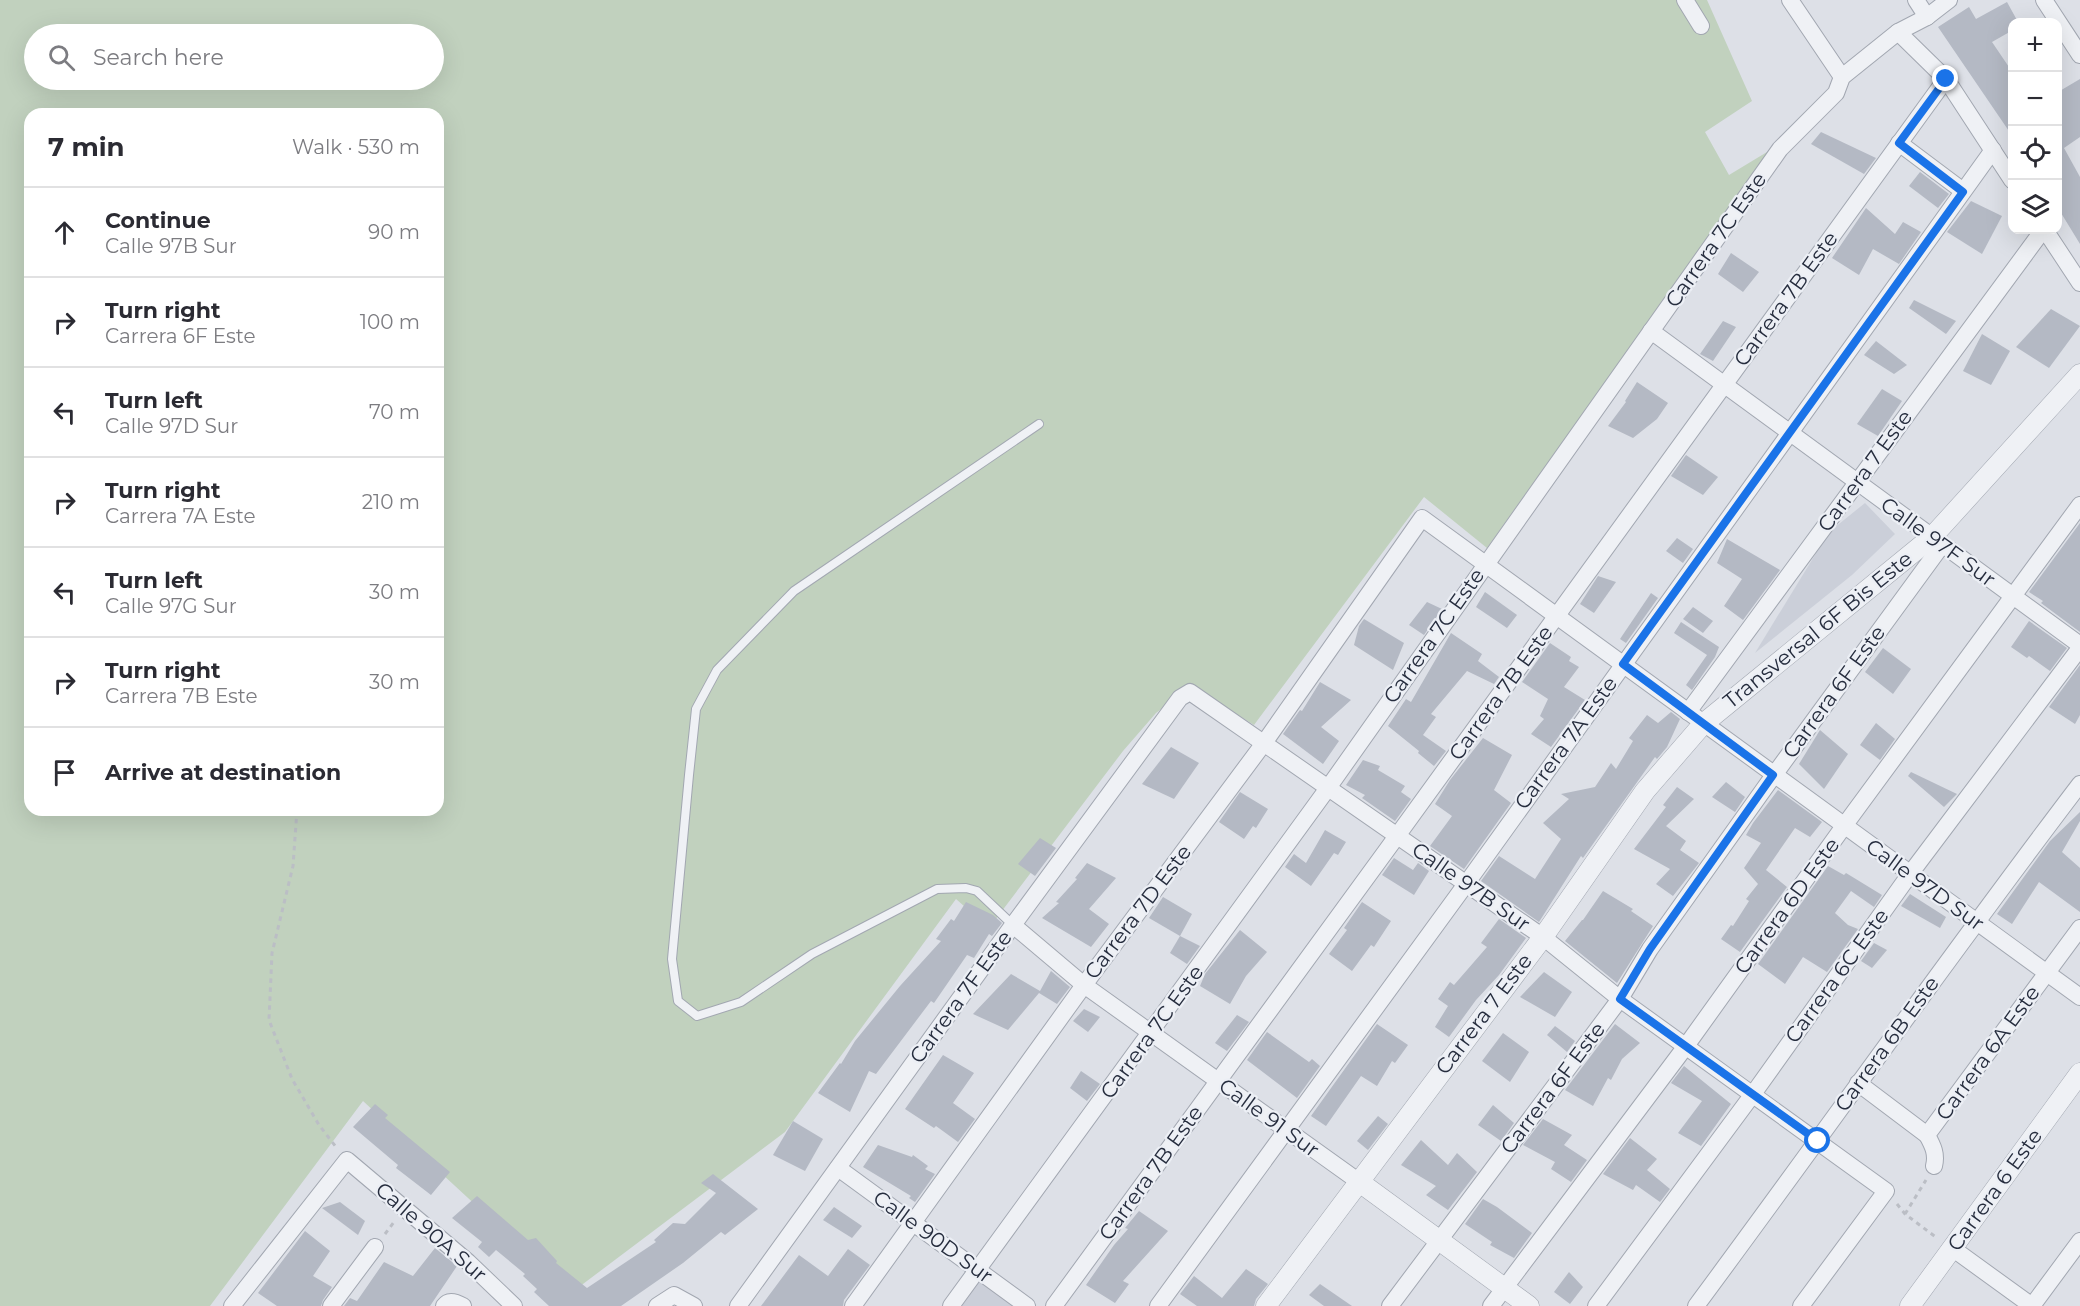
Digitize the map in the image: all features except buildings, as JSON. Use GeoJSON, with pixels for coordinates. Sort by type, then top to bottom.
{"type":"FeatureCollection","features":[{"type":"Feature","properties":{"kind":"street"},"geometry":{"type":"LineString","coordinates":[[1685,0],[1701,26]]}},
{"type":"Feature","properties":{"kind":"street"},"geometry":{"type":"LineString","coordinates":[[1790,0],[1842,76]]}},
{"type":"Feature","properties":{"kind":"street"},"geometry":{"type":"LineString","coordinates":[[1916,0],[1927,17]]}},
{"type":"Feature","properties":{"kind":"street","name":"Carrera 7C Este"},"geometry":{"type":"LineString","coordinates":[[951,1306],[1328,788],[1780,149],[1836,93],[1842,76],[1898,32],[1927,17],[1949,0]]}},
{"type":"Feature","properties":{"kind":"street"},"geometry":{"type":"LineString","coordinates":[[2044,0],[2080,55]]}},
{"type":"Feature","properties":{"kind":"street"},"geometry":{"type":"LineString","coordinates":[[1898,32],[1946,79],[2008,172]]}},
{"type":"Feature","properties":{"kind":"street","name":"Carrera 7B Este"},"geometry":{"type":"LineString","coordinates":[[1054,1306],[1946,79]]}},
{"type":"Feature","properties":{"kind":"street"},"geometry":{"type":"LineString","coordinates":[[1899,143],[1963,192]]}},
{"type":"Feature","properties":{"kind":"street","name":"Carrera 7A Este"},"geometry":{"type":"LineString","coordinates":[[1158,1306],[1466,884],[1993,150]]}},
{"type":"Feature","properties":{"kind":"street","name":"Carrera 7 Este"},"geometry":{"type":"LineString","coordinates":[[1266,1306],[1543,937],[1857,482],[2041,234]]}},
{"type":"Feature","properties":{"kind":"street"},"geometry":{"type":"LineString","coordinates":[[2047,234],[2080,283]]}},
{"type":"Feature","properties":{"kind":"street","name":"Calle 97F Sur"},"geometry":{"type":"LineString","coordinates":[[1651,331],[2080,646]]}},
{"type":"Feature","properties":{"kind":"street","name":"Carrera 6F Este"},"geometry":{"type":"LineString","coordinates":[[1390,1306],[1620,999],[1650,949],[1937,541],[2080,374]]}},
{"type":"Feature","properties":{"kind":"street","name":"Carrera 6D Este"},"geometry":{"type":"LineString","coordinates":[[1491,1306],[1686,1046],[2080,505]]}},
{"type":"Feature","properties":{"kind":"street","name":"Calle 97D Sur"},"geometry":{"type":"LineString","coordinates":[[1422,518],[2080,997]]}},
{"type":"Feature","properties":{"kind":"street","name":"Carrera 7D Este"},"geometry":{"type":"LineString","coordinates":[[853,1306],[1084,985],[1264,743],[1422,518]]}},
{"type":"Feature","properties":{"kind":"street","name":"Transversal 6F Bis Este"},"geometry":{"type":"LineString","coordinates":[[1696,718],[1937,541]]}},
{"type":"Feature","properties":{"kind":"street","name":"Carrera 6C Este"},"geometry":{"type":"LineString","coordinates":[[1596,1306],[1753,1094],[1910,874],[2080,646]]}},
{"type":"Feature","properties":{"kind":"street","name":"Carrera 7F Este"},"geometry":{"type":"LineString","coordinates":[[738,1306],[1180,698],[1190,692]]}},
{"type":"Feature","properties":{"kind":"street","name":"Calle 97B Sur"},"geometry":{"type":"LineString","coordinates":[[1190,692],[1543,937],[1620,999],[1886,1191]]}},
{"type":"Feature","properties":{"kind":"street","name":"Carrera 6B Este"},"geometry":{"type":"LineString","coordinates":[[1696,1306],[1976,921],[2080,784]]}},
{"type":"Feature","properties":{"kind":"street","name":"Calle 91 Sur"},"geometry":{"type":"LineString","coordinates":[[1013,925],[1084,985],[1529,1306]]}},
{"type":"Feature","properties":{"kind":"street","name":"Carrera 6A Este"},"geometry":{"type":"LineString","coordinates":[[1934,1166],[1936,1158],[1934,1147],[1927,1135],[2080,928]]}},
{"type":"Feature","properties":{"kind":"street","name":"Carrera 6 Este"},"geometry":{"type":"LineString","coordinates":[[1910,1306],[2080,1073]]}},
{"type":"Feature","properties":{"kind":"street"},"geometry":{"type":"LineString","coordinates":[[1858,1083],[1927,1135]]}},
{"type":"Feature","properties":{"kind":"street"},"geometry":{"type":"LineString","coordinates":[[232,1306],[347,1160]]}},
{"type":"Feature","properties":{"kind":"street","name":"Calle 90A Sur"},"geometry":{"type":"LineString","coordinates":[[347,1160],[468,1262],[514,1306]]}},
{"type":"Feature","properties":{"kind":"street","name":"Calle 90D Sur"},"geometry":{"type":"LineString","coordinates":[[838,1168],[1027,1306]]}},
{"type":"Feature","properties":{"kind":"street"},"geometry":{"type":"LineString","coordinates":[[1801,1306],[1886,1191]]}},
{"type":"Feature","properties":{"kind":"street"},"geometry":{"type":"LineString","coordinates":[[1952,1248],[2032,1306],[2080,1241]]}},
{"type":"Feature","properties":{"kind":"street"},"geometry":{"type":"LineString","coordinates":[[331,1306],[375,1246]]}},
{"type":"Feature","properties":{"kind":"street"},"geometry":{"type":"LineString","coordinates":[[657,1306],[674,1295],[694,1306]]}},
{"type":"Feature","properties":{"kind":"street"},"geometry":{"type":"LineString","coordinates":[[444,1306],[451,1301],[463,1306]]}},
{"type":"Feature","properties":{"kind":"lane"},"geometry":{"type":"LineString","coordinates":[[1013,925],[977,891],[966,888],[937,889],[812,954],[741,1002],[696,1016],[678,1001],[672,959],[696,709],[717,670],[794,591],[1039,424]]}},
{"type":"Feature","properties":{"kind":"path"},"geometry":{"type":"LineString","coordinates":[[297,816],[293,866],[272,954],[268,1020],[292,1079],[320,1125],[347,1160]]}},
{"type":"Feature","properties":{"kind":"path"},"geometry":{"type":"LineString","coordinates":[[1905,1214],[1934,1166]]}},
{"type":"Feature","properties":{"kind":"path"},"geometry":{"type":"LineString","coordinates":[[1886,1191],[1905,1214],[1952,1248]]}},
{"type":"Feature","properties":{"kind":"path"},"geometry":{"type":"LineString","coordinates":[[375,1246],[404,1209]]}},
{"type":"Feature","properties":{"kind":"shaded area"},"geometry":{"type":"Polygon","coordinates":[[[1865,503],[1895,534],[1852,575],[1755,653],[1829,532],[1865,503]]]}},
{"type":"Feature","properties":{"kind":"shaded area"},"geometry":{"type":"Polygon","coordinates":[[[980,1280],[1016,1306],[962,1306],[980,1280]]]}},
{"type":"Feature","properties":{"kind":"green space"},"geometry":{"type":"Polygon","coordinates":[[[0,0],[1707,0],[1752,101],[1705,132],[1729,175],[1772,149],[1487,548],[1424,497],[1254,725],[1192,686],[1156,713],[1123,751],[989,928],[956,899],[785,1132],[571,1293],[363,1101],[210,1306],[0,1306],[0,0]]]}},
{"type":"Feature","properties":{"kind":"route"},"geometry":{"type":"LineString","coordinates":[[1818,1141],[1620,999],[1650,949],[1773,775],[1623,664],[1963,192],[1899,143],[1946,79]]}}]}
